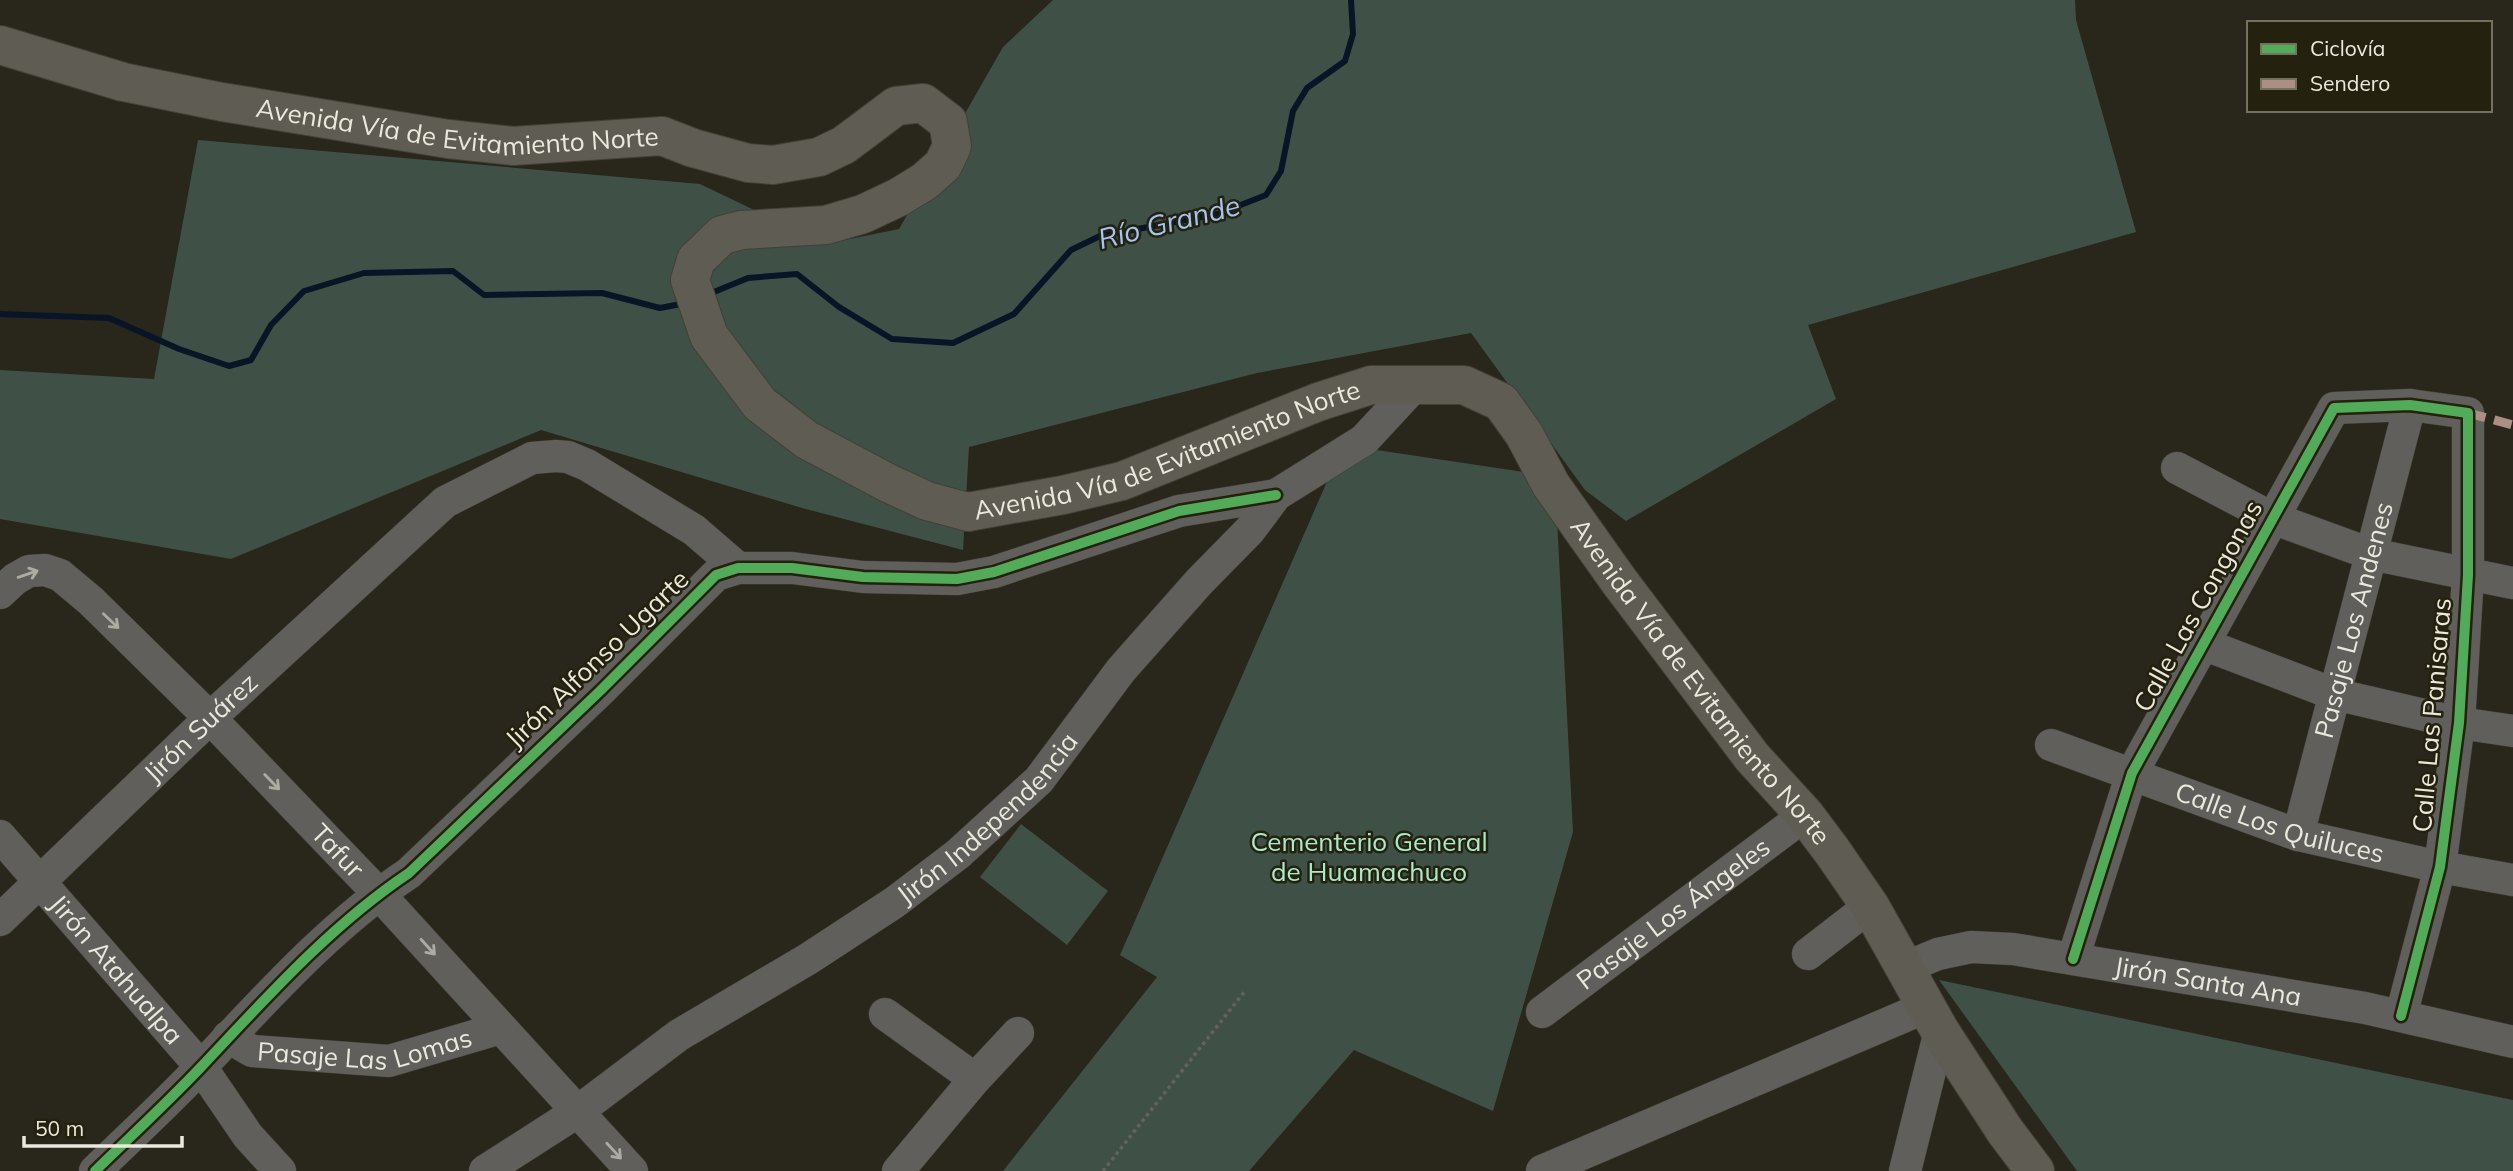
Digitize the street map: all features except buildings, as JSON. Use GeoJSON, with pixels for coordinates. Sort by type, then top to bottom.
{"type":"FeatureCollection","features":[{"type":"Feature","properties":{"kind":"highway","name":"Avenida Vía de Evitamiento Norte"},"geometry":{"type":"LineString","coordinates":[[0,45],[123,82],[222,103],[448,139],[513,146],[662,136],[693,148],[748,163],[773,165],[819,157],[844,145],[896,106],[923,103],[948,122],[952,146],[943,165],[925,181],[863,214],[827,225],[742,230],[722,235],[696,260],[690,280],[709,336],[760,404],[807,440],[927,502],[968,512],[1029,502],[1122,481],[1318,402],[1371,385],[1464,385],[1501,402],[1524,434],[1551,485],[1619,581],[1752,757],[1805,815],[1870,906],[1933,1019],[2005,1131],[2035,1171]]}},
{"type":"Feature","properties":{"kind":"street","name":"Jirón Independencia"},"geometry":{"type":"LineString","coordinates":[[485,1171],[577,1112],[678,1035],[808,958],[884,909],[958,854],[1039,780],[1121,670],[1199,582],[1250,530],[1276,495],[1364,440],[1416,384]]}},
{"type":"Feature","properties":{"kind":"street","name":"Calle Las Congonas"},"geometry":{"type":"LineString","coordinates":[[2073,958],[2132,773],[2334,408],[2410,405],[2468,413]]}},
{"type":"Feature","properties":{"kind":"street","name":"Pasaje Los Andenes"},"geometry":{"type":"LineString","coordinates":[[2298,835],[2410,405]]}},
{"type":"Feature","properties":{"kind":"street","name":"Calle Las Panisaras"},"geometry":{"type":"LineString","coordinates":[[2401,1016],[2440,867],[2459,723],[2468,575],[2468,413]]}},
{"type":"Feature","properties":{"kind":"street","name":"Jirón Suárez"},"geometry":{"type":"LineString","coordinates":[[0,920],[210,718],[445,502],[532,458],[556,456],[587,465],[694,530],[738,568]]}},
{"type":"Feature","properties":{"kind":"street"},"geometry":{"type":"LineString","coordinates":[[2177,468],[2272,518],[2371,554],[2513,583]]}},
{"type":"Feature","properties":{"kind":"street","name":"Jirón Alfonso Ugarte"},"geometry":{"type":"LineString","coordinates":[[95,1171],[201,1067],[278,984],[336,929],[379,893],[409,873],[600,691],[716,575],[738,568],[792,568],[863,576],[957,579],[994,572],[1180,511],[1276,495]]}},
{"type":"Feature","properties":{"kind":"street","name":"Tafur"},"geometry":{"type":"LineString","coordinates":[[0,593],[29,571],[46,570],[60,575],[91,601],[210,718],[379,893],[632,1171]]}},
{"type":"Feature","properties":{"kind":"street"},"geometry":{"type":"LineString","coordinates":[[2203,644],[2334,694],[2459,723],[2513,731]]}},
{"type":"Feature","properties":{"kind":"street","name":"Calle Los Quiluces"},"geometry":{"type":"LineString","coordinates":[[2051,745],[2298,835],[2440,867],[2513,880]]}},
{"type":"Feature","properties":{"kind":"street","name":"Pasaje Los Ángeles"},"geometry":{"type":"LineString","coordinates":[[1542,1012],[1805,815]]}},
{"type":"Feature","properties":{"kind":"street","name":"Jirón Atahualpa"},"geometry":{"type":"LineString","coordinates":[[0,836],[201,1067],[248,1136],[280,1171]]}},
{"type":"Feature","properties":{"kind":"street"},"geometry":{"type":"LineString","coordinates":[[1808,954],[1870,906]]}},
{"type":"Feature","properties":{"kind":"street","name":"Jirón Santa Ana"},"geometry":{"type":"LineString","coordinates":[[1904,968],[1938,954],[1971,947],[2013,949],[2365,1008],[2513,1042]]}},
{"type":"Feature","properties":{"kind":"street"},"geometry":{"type":"LineString","coordinates":[[885,1014],[975,1079]]}},
{"type":"Feature","properties":{"kind":"street"},"geometry":{"type":"LineString","coordinates":[[1542,1171],[1933,1019]]}},
{"type":"Feature","properties":{"kind":"street"},"geometry":{"type":"LineString","coordinates":[[1905,1171],[1933,1019]]}},
{"type":"Feature","properties":{"kind":"street","name":"Pasaje Las Lomas"},"geometry":{"type":"LineString","coordinates":[[228,1037],[252,1051],[388,1061],[501,1028]]}},
{"type":"Feature","properties":{"kind":"street"},"geometry":{"type":"LineString","coordinates":[[898,1171],[975,1079],[1018,1034]]}},
{"type":"Feature","properties":{"kind":"path"},"geometry":{"type":"LineString","coordinates":[[1103,1171],[1245,991]]}},
{"type":"Feature","properties":{"kind":"green space"},"geometry":{"type":"Polygon","coordinates":[[[1053,0],[2075,0],[2076,20],[2136,232],[1808,325],[1836,399],[1626,521],[1585,490],[1471,333],[1257,373],[969,447],[963,550],[802,508],[541,430],[231,559],[0,519],[0,370],[154,379],[198,140],[700,184],[825,244],[899,229],[1003,47],[1053,0]]]}},
{"type":"Feature","properties":{"kind":"green space","name":"Cementerio General de Huamachuco"},"geometry":{"type":"Polygon","coordinates":[[[1343,445],[1524,472],[1557,519],[1573,832],[1493,1111],[1354,1050],[1249,1171],[1003,1171],[1157,977],[1120,955],[1343,445]]]}},
{"type":"Feature","properties":{"kind":"green space"},"geometry":{"type":"Polygon","coordinates":[[[1021,824],[1108,891],[1067,945],[980,877],[1021,824]]]}},
{"type":"Feature","properties":{"kind":"green space"},"geometry":{"type":"Polygon","coordinates":[[[1939,980],[2513,1100],[2513,1171],[2077,1171],[1939,980]]]}},
{"type":"Feature","properties":{"kind":"waterway","name":"Río Grande"},"geometry":{"type":"LineString","coordinates":[[709,294],[748,278],[797,274],[839,307],[892,339],[953,343],[1014,314],[1071,250],[1100,236],[1218,214],[1266,195],[1281,171],[1293,111],[1307,88],[1345,61],[1353,34],[1351,0]]}},
{"type":"Feature","properties":{"kind":"waterway","name":"Río Grande"},"geometry":{"type":"LineString","coordinates":[[0,314],[109,318],[179,349],[229,366],[251,360],[271,325],[304,291],[364,273],[453,271],[484,295],[602,293],[660,308],[686,303]]}},
{"type":"Feature","properties":{"kind":"marked path"},"geometry":{"type":"LineString","coordinates":[[2468,413],[2513,425]]}},
{"type":"Feature","properties":{"kind":"cycle path"},"geometry":{"type":"LineString","coordinates":[[2073,959],[2132,773],[2334,408],[2410,405],[2468,413],[2468,575],[2459,723],[2440,867],[2401,1016]]}},
{"type":"Feature","properties":{"kind":"cycle path"},"geometry":{"type":"LineString","coordinates":[[95,1171],[326,939],[409,873],[600,691],[716,575],[738,568],[792,568],[863,577],[957,579],[994,572],[1179,511],[1276,495]]}}]}
